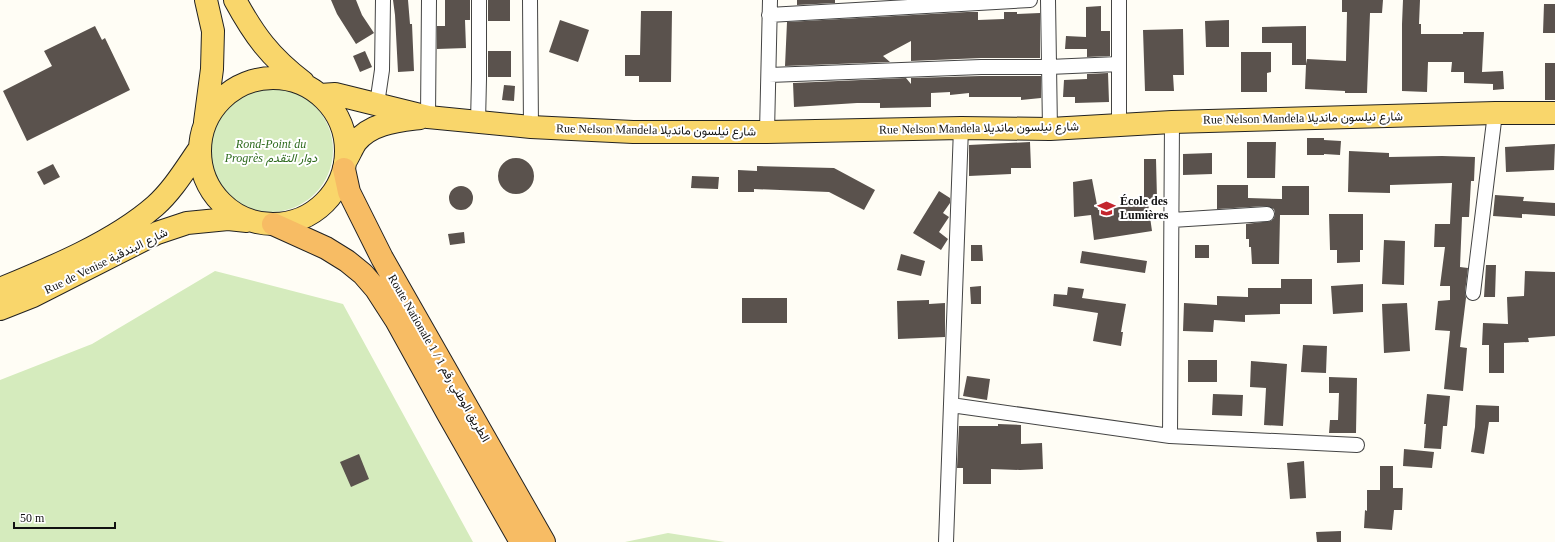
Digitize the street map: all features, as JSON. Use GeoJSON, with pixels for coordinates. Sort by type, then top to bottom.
{"type":"FeatureCollection","features":[{"type":"Feature","properties":{"kind":"highway","name":"Route Nationale 1 / الطريق الوطني رقم 1"},"geometry":{"type":"LineString","coordinates":[[344,166],[349,192],[382,258],[544,542]]}},
{"type":"Feature","properties":{"kind":"highway","name":"Route Nationale 1 / الطريق الوطني رقم 1"},"geometry":{"type":"LineString","coordinates":[[267,224],[326,248],[347,261],[363,274],[376,289],[396,320],[521,542]]}},
{"type":"Feature","properties":{"kind":"main road"},"geometry":{"type":"LineString","coordinates":[[206,0],[213,31],[212,69],[200,148],[202,169],[210,189],[223,205],[240,217],[267,224],[292,222],[309,214],[320,206],[325,202],[336,187],[344,166],[345,137],[336,114],[316,91],[283,68],[268,52],[248,24],[235,0]]}},
{"type":"Feature","properties":{"kind":"main road"},"geometry":{"type":"LineString","coordinates":[[204,125],[215,107],[230,92],[249,82],[278,78],[292,80],[316,91]]}},
{"type":"Feature","properties":{"kind":"main road","name":"Rue Nelson Mandela شارع نيلسون مانديلا"},"geometry":{"type":"LineString","coordinates":[[316,91],[335,94],[428,117],[531,127],[633,132],[767,132],[961,128],[1050,130],[1119,124],[1172,122],[1495,113],[1555,113]]}},
{"type":"Feature","properties":{"kind":"main road","name":"Rue Nelson Mandela شارع نيلسون مانديلا"},"geometry":{"type":"LineString","coordinates":[[344,166],[356,142],[370,130],[380,125],[396,121],[428,117]]}},
{"type":"Feature","properties":{"kind":"main road","name":"Rue de Venise شارع البندقية"},"geometry":{"type":"LineString","coordinates":[[0,289],[34,275],[87,249],[133,223],[155,206],[174,186],[200,148]]}},
{"type":"Feature","properties":{"kind":"main road","name":"Rue de Venise شارع البندقية"},"geometry":{"type":"LineString","coordinates":[[0,308],[33,296],[156,233],[187,223],[228,219],[267,224]]}},
{"type":"Feature","properties":{"kind":"street"},"geometry":{"type":"LineString","coordinates":[[428,117],[429,0]]}},
{"type":"Feature","properties":{"kind":"street"},"geometry":{"type":"LineString","coordinates":[[478,122],[479,0]]}},
{"type":"Feature","properties":{"kind":"street"},"geometry":{"type":"LineString","coordinates":[[530,0],[531,127]]}},
{"type":"Feature","properties":{"kind":"street"},"geometry":{"type":"LineString","coordinates":[[767,132],[770,0]]}},
{"type":"Feature","properties":{"kind":"street"},"geometry":{"type":"LineString","coordinates":[[769,15],[1030,0]]}},
{"type":"Feature","properties":{"kind":"street"},"geometry":{"type":"LineString","coordinates":[[1048,0],[1050,130]]}},
{"type":"Feature","properties":{"kind":"street"},"geometry":{"type":"LineString","coordinates":[[1119,0],[1119,124]]}},
{"type":"Feature","properties":{"kind":"street"},"geometry":{"type":"LineString","coordinates":[[377,104],[382,70],[381,4]]}},
{"type":"Feature","properties":{"kind":"street"},"geometry":{"type":"LineString","coordinates":[[769,75],[973,67],[1049,67],[1118,64]]}},
{"type":"Feature","properties":{"kind":"street"},"geometry":{"type":"LineString","coordinates":[[1473,293],[1495,113]]}},
{"type":"Feature","properties":{"kind":"street"},"geometry":{"type":"LineString","coordinates":[[1170,436],[1172,122]]}},
{"type":"Feature","properties":{"kind":"street"},"geometry":{"type":"LineString","coordinates":[[946,542],[961,128]]}},
{"type":"Feature","properties":{"kind":"street"},"geometry":{"type":"LineString","coordinates":[[1172,220],[1267,214]]}},
{"type":"Feature","properties":{"kind":"street"},"geometry":{"type":"LineString","coordinates":[[951,404],[1170,436],[1357,445]]}},
{"type":"Feature","properties":{"kind":"green space","name":"Rond-Point du Progrès دوار التقدم"},"geometry":{"type":"Polygon","coordinates":[[[271,88],[283,89],[295,93],[315,106],[328,126],[332,138],[332,162],[328,174],[315,194],[295,207],[283,211],[271,212],[259,211],[247,207],[227,194],[214,174],[210,162],[209,150],[210,138],[214,126],[227,106],[247,93],[259,89],[271,88]]]}},
{"type":"Feature","properties":{"kind":"green space"},"geometry":{"type":"Polygon","coordinates":[[[215,271],[343,304],[473,542],[0,542],[0,380],[92,344],[215,271]]]}},
{"type":"Feature","properties":{"kind":"green space"},"geometry":{"type":"Polygon","coordinates":[[[668,533],[725,542],[625,542],[668,533]]]}},
{"type":"Feature","properties":{"kind":"building"},"geometry":{"type":"Polygon","coordinates":[[[331,0],[356,0],[362,15],[374,33],[356,44],[337,14],[331,0]]]}},
{"type":"Feature","properties":{"kind":"building"},"geometry":{"type":"Polygon","coordinates":[[[393,0],[408,0],[410,24],[412,24],[414,71],[398,72],[393,0]]]}},
{"type":"Feature","properties":{"kind":"building"},"geometry":{"type":"Polygon","coordinates":[[[445,0],[470,0],[470,20],[465,20],[466,48],[437,49],[437,26],[445,26],[445,0]]]}},
{"type":"Feature","properties":{"kind":"building"},"geometry":{"type":"Polygon","coordinates":[[[488,0],[510,0],[510,21],[488,21],[488,0]]]}},
{"type":"Feature","properties":{"kind":"building"},"geometry":{"type":"Polygon","coordinates":[[[797,0],[835,0],[835,3],[797,5],[797,0]]]}},
{"type":"Feature","properties":{"kind":"building"},"geometry":{"type":"Polygon","coordinates":[[[1342,0],[1383,0],[1382,13],[1370,13],[1367,93],[1345,93],[1345,91],[1305,89],[1306,65],[1292,65],[1292,43],[1262,43],[1262,27],[1306,26],[1306,64],[1307,59],[1346,61],[1347,12],[1342,12],[1342,0]]]}},
{"type":"Feature","properties":{"kind":"building"},"geometry":{"type":"Polygon","coordinates":[[[1403,0],[1420,0],[1419,24],[1421,24],[1421,34],[1463,34],[1463,32],[1484,32],[1482,72],[1503,71],[1504,89],[1493,90],[1493,84],[1464,83],[1464,72],[1451,72],[1452,62],[1428,62],[1427,92],[1402,91],[1403,0]]]}},
{"type":"Feature","properties":{"kind":"building"},"geometry":{"type":"Polygon","coordinates":[[[1544,4],[1555,4],[1555,33],[1543,33],[1544,4]]]}},
{"type":"Feature","properties":{"kind":"building"},"geometry":{"type":"Polygon","coordinates":[[[1101,6],[1101,31],[1110,31],[1110,56],[1087,57],[1087,49],[1065,49],[1066,36],[1086,37],[1086,7],[1101,6]]]}},
{"type":"Feature","properties":{"kind":"building"},"geometry":{"type":"Polygon","coordinates":[[[641,11],[672,11],[671,82],[639,82],[639,76],[625,76],[625,55],[640,55],[641,11]]]}},
{"type":"Feature","properties":{"kind":"building"},"geometry":{"type":"Polygon","coordinates":[[[978,12],[978,20],[1004,19],[1004,12],[1017,12],[1017,14],[1040,13],[1040,58],[981,58],[911,61],[911,41],[883,56],[890,62],[785,66],[787,22],[978,12]]]}},
{"type":"Feature","properties":{"kind":"building"},"geometry":{"type":"Polygon","coordinates":[[[560,20],[589,30],[578,62],[549,52],[560,20]]]}},
{"type":"Feature","properties":{"kind":"building"},"geometry":{"type":"Polygon","coordinates":[[[1229,20],[1229,47],[1206,47],[1205,21],[1229,20]]]}},
{"type":"Feature","properties":{"kind":"building"},"geometry":{"type":"Polygon","coordinates":[[[95,26],[102,40],[105,38],[130,90],[27,141],[3,91],[52,66],[44,51],[95,26]]]}},
{"type":"Feature","properties":{"kind":"building"},"geometry":{"type":"Polygon","coordinates":[[[1183,29],[1184,75],[1173,75],[1174,91],[1145,91],[1143,30],[1183,29]]]}},
{"type":"Feature","properties":{"kind":"building"},"geometry":{"type":"Polygon","coordinates":[[[365,51],[372,67],[360,72],[353,56],[365,51]]]}},
{"type":"Feature","properties":{"kind":"building"},"geometry":{"type":"Polygon","coordinates":[[[488,51],[511,51],[511,77],[488,77],[488,51]]]}},
{"type":"Feature","properties":{"kind":"building"},"geometry":{"type":"Polygon","coordinates":[[[1241,52],[1271,52],[1271,72],[1267,73],[1267,92],[1241,92],[1241,52]]]}},
{"type":"Feature","properties":{"kind":"building"},"geometry":{"type":"Polygon","coordinates":[[[1545,63],[1555,63],[1555,100],[1545,100],[1545,63]]]}},
{"type":"Feature","properties":{"kind":"building"},"geometry":{"type":"Polygon","coordinates":[[[1108,73],[1109,102],[1075,103],[1075,97],[1063,97],[1064,80],[1087,79],[1087,74],[1108,73]]]}},
{"type":"Feature","properties":{"kind":"building"},"geometry":{"type":"Polygon","coordinates":[[[1041,76],[1041,98],[1021,100],[1021,97],[969,97],[969,93],[950,95],[950,92],[931,93],[931,107],[880,108],[880,103],[857,103],[794,107],[793,83],[906,78],[911,84],[911,78],[1041,76]]]}},
{"type":"Feature","properties":{"kind":"building"},"geometry":{"type":"Polygon","coordinates":[[[504,85],[515,86],[514,101],[502,100],[504,85]]]}},
{"type":"Feature","properties":{"kind":"building"},"geometry":{"type":"Polygon","coordinates":[[[1307,138],[1324,138],[1324,140],[1341,141],[1340,155],[1307,155],[1307,138]]]}},
{"type":"Feature","properties":{"kind":"building"},"geometry":{"type":"Polygon","coordinates":[[[1030,142],[1031,168],[1011,168],[1011,174],[969,176],[969,145],[1030,142]]]}},
{"type":"Feature","properties":{"kind":"building"},"geometry":{"type":"Polygon","coordinates":[[[1247,142],[1276,142],[1275,178],[1247,178],[1247,142]]]}},
{"type":"Feature","properties":{"kind":"building"},"geometry":{"type":"Polygon","coordinates":[[[1555,144],[1554,170],[1506,172],[1505,147],[1555,144]]]}},
{"type":"Feature","properties":{"kind":"building"},"geometry":{"type":"Polygon","coordinates":[[[1349,151],[1389,153],[1389,157],[1475,157],[1474,181],[1471,181],[1469,217],[1462,217],[1460,267],[1468,268],[1460,347],[1467,348],[1463,391],[1444,389],[1450,331],[1435,330],[1438,301],[1450,300],[1450,286],[1440,286],[1445,247],[1434,247],[1435,224],[1450,224],[1452,183],[1390,185],[1390,193],[1348,192],[1349,151]]]}},
{"type":"Feature","properties":{"kind":"building"},"geometry":{"type":"Polygon","coordinates":[[[1212,153],[1212,174],[1183,175],[1183,154],[1212,153]]]}},
{"type":"Feature","properties":{"kind":"building"},"geometry":{"type":"Polygon","coordinates":[[[519,158],[529,163],[533,169],[533,183],[529,189],[523,193],[513,194],[503,189],[499,183],[498,173],[503,163],[509,159],[519,158]]]}},
{"type":"Feature","properties":{"kind":"building"},"geometry":{"type":"Polygon","coordinates":[[[1144,159],[1156,159],[1157,199],[1144,199],[1144,159]]]}},
{"type":"Feature","properties":{"kind":"building"},"geometry":{"type":"Polygon","coordinates":[[[53,164],[60,177],[44,185],[37,172],[53,164]]]}},
{"type":"Feature","properties":{"kind":"building"},"geometry":{"type":"Polygon","coordinates":[[[757,166],[834,168],[875,190],[864,210],[829,192],[754,189],[754,192],[738,192],[738,170],[757,171],[757,166]]]}},
{"type":"Feature","properties":{"kind":"building"},"geometry":{"type":"Polygon","coordinates":[[[692,176],[719,177],[718,189],[691,188],[692,176]]]}},
{"type":"Feature","properties":{"kind":"building"},"geometry":{"type":"Polygon","coordinates":[[[1092,179],[1098,210],[1148,203],[1152,231],[1094,240],[1091,215],[1074,217],[1073,182],[1092,179]]]}},
{"type":"Feature","properties":{"kind":"building"},"geometry":{"type":"Polygon","coordinates":[[[1217,185],[1248,185],[1248,198],[1282,199],[1282,186],[1309,186],[1309,215],[1280,215],[1279,264],[1252,264],[1251,247],[1249,247],[1249,239],[1246,239],[1246,224],[1271,221],[1275,214],[1274,209],[1266,206],[1217,209],[1217,185]]]}},
{"type":"Feature","properties":{"kind":"building"},"geometry":{"type":"Polygon","coordinates":[[[461,186],[470,189],[473,198],[470,207],[461,210],[452,207],[449,198],[452,189],[461,186]]]}},
{"type":"Feature","properties":{"kind":"building"},"geometry":{"type":"Polygon","coordinates":[[[939,191],[950,198],[950,203],[943,213],[949,217],[939,232],[948,239],[941,250],[913,233],[939,191]]]}},
{"type":"Feature","properties":{"kind":"building"},"geometry":{"type":"Polygon","coordinates":[[[1495,195],[1524,197],[1523,201],[1555,203],[1555,216],[1522,214],[1522,218],[1493,216],[1495,195]]]}},
{"type":"Feature","properties":{"kind":"building"},"geometry":{"type":"Polygon","coordinates":[[[1329,214],[1363,214],[1363,250],[1360,250],[1360,262],[1337,263],[1337,250],[1330,250],[1329,214]]]}},
{"type":"Feature","properties":{"kind":"building"},"geometry":{"type":"Polygon","coordinates":[[[464,232],[465,243],[450,245],[448,234],[464,232]]]}},
{"type":"Feature","properties":{"kind":"building"},"geometry":{"type":"Polygon","coordinates":[[[1384,240],[1405,241],[1404,285],[1382,284],[1384,240]]]}},
{"type":"Feature","properties":{"kind":"building"},"geometry":{"type":"Polygon","coordinates":[[[971,245],[982,245],[983,261],[971,261],[971,245]]]}},
{"type":"Feature","properties":{"kind":"building"},"geometry":{"type":"Polygon","coordinates":[[[1195,245],[1209,245],[1209,258],[1195,258],[1195,245]]]}},
{"type":"Feature","properties":{"kind":"building"},"geometry":{"type":"Polygon","coordinates":[[[1082,251],[1147,261],[1145,273],[1080,263],[1082,251]]]}},
{"type":"Feature","properties":{"kind":"building"},"geometry":{"type":"Polygon","coordinates":[[[901,254],[925,261],[921,276],[897,270],[901,254]]]}},
{"type":"Feature","properties":{"kind":"building"},"geometry":{"type":"Polygon","coordinates":[[[1486,265],[1496,265],[1495,297],[1484,297],[1486,265]]]}},
{"type":"Feature","properties":{"kind":"building"},"geometry":{"type":"Polygon","coordinates":[[[1525,271],[1555,272],[1555,336],[1528,338],[1529,342],[1504,343],[1504,373],[1489,373],[1489,345],[1482,345],[1483,323],[1508,324],[1507,297],[1524,296],[1525,271]]]}},
{"type":"Feature","properties":{"kind":"building"},"geometry":{"type":"Polygon","coordinates":[[[1281,279],[1312,279],[1312,304],[1280,304],[1280,314],[1245,315],[1245,322],[1214,320],[1213,332],[1183,331],[1184,303],[1217,305],[1217,296],[1248,297],[1248,288],[1281,288],[1281,279]]]}},
{"type":"Feature","properties":{"kind":"building"},"geometry":{"type":"Polygon","coordinates":[[[1363,284],[1363,312],[1333,314],[1331,286],[1363,284]]]}},
{"type":"Feature","properties":{"kind":"building"},"geometry":{"type":"Polygon","coordinates":[[[981,286],[981,304],[971,304],[970,287],[981,286]]]}},
{"type":"Feature","properties":{"kind":"building"},"geometry":{"type":"Polygon","coordinates":[[[1068,287],[1084,289],[1082,298],[1126,304],[1121,332],[1123,332],[1121,346],[1093,341],[1098,313],[1053,306],[1054,294],[1067,295],[1068,287]]]}},
{"type":"Feature","properties":{"kind":"building"},"geometry":{"type":"Polygon","coordinates":[[[742,298],[787,298],[787,323],[742,323],[742,298]]]}},
{"type":"Feature","properties":{"kind":"building"},"geometry":{"type":"Polygon","coordinates":[[[929,300],[929,304],[945,303],[945,337],[898,339],[897,301],[929,300]]]}},
{"type":"Feature","properties":{"kind":"building"},"geometry":{"type":"Polygon","coordinates":[[[1407,303],[1410,351],[1384,353],[1382,304],[1407,303]]]}},
{"type":"Feature","properties":{"kind":"building"},"geometry":{"type":"Polygon","coordinates":[[[1303,345],[1327,346],[1326,373],[1301,372],[1303,345]]]}},
{"type":"Feature","properties":{"kind":"building"},"geometry":{"type":"Polygon","coordinates":[[[1188,360],[1217,360],[1217,382],[1188,382],[1188,360]]]}},
{"type":"Feature","properties":{"kind":"building"},"geometry":{"type":"Polygon","coordinates":[[[1251,361],[1287,364],[1283,426],[1264,425],[1266,388],[1250,387],[1251,361]]]}},
{"type":"Feature","properties":{"kind":"building"},"geometry":{"type":"Polygon","coordinates":[[[967,376],[990,379],[987,400],[963,396],[967,376]]]}},
{"type":"Feature","properties":{"kind":"building"},"geometry":{"type":"Polygon","coordinates":[[[1329,377],[1357,378],[1356,433],[1329,433],[1330,420],[1338,420],[1339,393],[1329,393],[1329,377]]]}},
{"type":"Feature","properties":{"kind":"building"},"geometry":{"type":"Polygon","coordinates":[[[1213,394],[1243,395],[1242,416],[1212,415],[1213,394]]]}},
{"type":"Feature","properties":{"kind":"building"},"geometry":{"type":"Polygon","coordinates":[[[1427,394],[1450,396],[1447,426],[1443,426],[1441,449],[1424,448],[1426,424],[1424,424],[1427,394]]]}},
{"type":"Feature","properties":{"kind":"building"},"geometry":{"type":"Polygon","coordinates":[[[1476,405],[1499,406],[1499,422],[1489,422],[1484,454],[1471,452],[1475,427],[1476,405]]]}},
{"type":"Feature","properties":{"kind":"building"},"geometry":{"type":"Polygon","coordinates":[[[998,424],[1021,425],[1021,444],[1042,443],[1043,469],[991,469],[991,484],[963,484],[963,468],[957,468],[959,426],[998,426],[998,424]]]}},
{"type":"Feature","properties":{"kind":"building"},"geometry":{"type":"Polygon","coordinates":[[[1404,449],[1434,452],[1432,468],[1403,466],[1404,449]]]}},
{"type":"Feature","properties":{"kind":"building"},"geometry":{"type":"Polygon","coordinates":[[[359,454],[369,479],[351,487],[340,462],[359,454]]]}},
{"type":"Feature","properties":{"kind":"building"},"geometry":{"type":"Polygon","coordinates":[[[1304,461],[1306,498],[1290,499],[1287,463],[1304,461]]]}},
{"type":"Feature","properties":{"kind":"building"},"geometry":{"type":"Polygon","coordinates":[[[1380,466],[1393,466],[1393,488],[1403,488],[1402,510],[1394,510],[1392,530],[1364,528],[1365,510],[1367,511],[1367,490],[1380,490],[1380,466]]]}},
{"type":"Feature","properties":{"kind":"building"},"geometry":{"type":"Polygon","coordinates":[[[1341,531],[1341,542],[1317,542],[1316,532],[1341,531]]]}},
{"type":"Feature","properties":{"kind":"place","name":"École des Lumières"},"geometry":{"type":"Point","coordinates":[1107,208]}}]}
